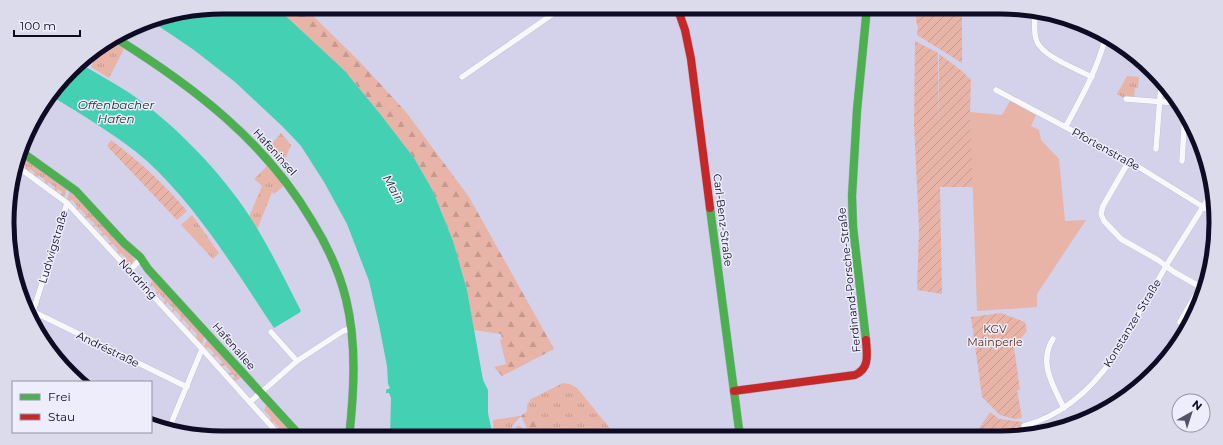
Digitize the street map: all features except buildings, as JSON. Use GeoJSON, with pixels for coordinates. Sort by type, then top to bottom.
{"type":"FeatureCollection","features":[{"type":"Feature","properties":{"kind":"street"},"geometry":{"type":"LineString","coordinates":[[462,77],[553,14]]}},
{"type":"Feature","properties":{"kind":"street","name":"Carl-Benz-Straße"},"geometry":{"type":"LineString","coordinates":[[679,14],[691,59],[739,431]]}},
{"type":"Feature","properties":{"kind":"street","name":"Ferdinand-Porsche-Straße"},"geometry":{"type":"LineString","coordinates":[[734,391],[855,375],[862,371],[866,364],[867,354],[853,227],[852,196],[866,14]]}},
{"type":"Feature","properties":{"kind":"street"},"geometry":{"type":"LineString","coordinates":[[1035,17],[1035,32],[1039,45],[1052,56],[1092,77]]}},
{"type":"Feature","properties":{"kind":"street","name":"Hafeninsel"},"geometry":{"type":"LineString","coordinates":[[120,41],[169,72],[205,98],[246,135],[280,172],[310,216],[334,262],[346,299],[350,329],[353,381],[349,431]]}},
{"type":"Feature","properties":{"kind":"street"},"geometry":{"type":"LineString","coordinates":[[1066,126],[1092,77],[1104,41]]}},
{"type":"Feature","properties":{"kind":"street"},"geometry":{"type":"LineString","coordinates":[[1156,149],[1160,89]]}},
{"type":"Feature","properties":{"kind":"street","name":"Pfortenstraße"},"geometry":{"type":"LineString","coordinates":[[996,90],[1066,126],[1129,161],[1209,211]]}},
{"type":"Feature","properties":{"kind":"street"},"geometry":{"type":"LineString","coordinates":[[1126,99],[1171,103]]}},
{"type":"Feature","properties":{"kind":"street"},"geometry":{"type":"LineString","coordinates":[[1182,160],[1185,126]]}},
{"type":"Feature","properties":{"kind":"street","name":"Hafenallee"},"geometry":{"type":"LineString","coordinates":[[25,155],[74,189],[296,431]]}},
{"type":"Feature","properties":{"kind":"street"},"geometry":{"type":"LineString","coordinates":[[1129,161],[1101,210],[1102,217],[1106,225],[1121,238],[1199,286]]}},
{"type":"Feature","properties":{"kind":"street","name":"Nordring"},"geometry":{"type":"LineString","coordinates":[[21,169],[67,203],[202,348],[276,431]]}},
{"type":"Feature","properties":{"kind":"street","name":"Konstanzer Straße"},"geometry":{"type":"LineString","coordinates":[[1024,426],[1045,419],[1064,408],[1085,392],[1109,363],[1166,266],[1208,200]]}},
{"type":"Feature","properties":{"kind":"street","name":"Ludwigstraße"},"geometry":{"type":"LineString","coordinates":[[33,309],[67,203]]}},
{"type":"Feature","properties":{"kind":"street","name":"Hafenallee"},"geometry":{"type":"LineString","coordinates":[[124,243],[140,257],[148,269]]}},
{"type":"Feature","properties":{"kind":"street"},"geometry":{"type":"LineString","coordinates":[[130,270],[139,261]]}},
{"type":"Feature","properties":{"kind":"street"},"geometry":{"type":"LineString","coordinates":[[1180,322],[1193,302]]}},
{"type":"Feature","properties":{"kind":"street","name":"Andréstraße"},"geometry":{"type":"LineString","coordinates":[[36,315],[186,387]]}},
{"type":"Feature","properties":{"kind":"street"},"geometry":{"type":"LineString","coordinates":[[250,402],[297,361],[343,331],[350,329]]}},
{"type":"Feature","properties":{"kind":"street"},"geometry":{"type":"LineString","coordinates":[[271,332],[297,361]]}},
{"type":"Feature","properties":{"kind":"street"},"geometry":{"type":"LineString","coordinates":[[1053,339],[1048,346],[1046,362],[1049,376],[1064,408]]}},
{"type":"Feature","properties":{"kind":"street"},"geometry":{"type":"LineString","coordinates":[[171,424],[202,348]]}},
{"type":"Feature","properties":{"kind":"green space"},"geometry":{"type":"Polygon","coordinates":[[[284,14],[311,14],[360,62],[406,112],[469,197],[554,349],[502,376],[494,367],[506,364],[500,340],[502,339],[501,334],[474,330],[467,290],[453,241],[433,191],[414,158],[344,70],[284,14]]]}},
{"type":"Feature","properties":{"kind":"green space"},"geometry":{"type":"Polygon","coordinates":[[[916,14],[962,14],[962,63],[917,35],[918,27],[916,21],[916,14]]]}},
{"type":"Feature","properties":{"kind":"green space"},"geometry":{"type":"Polygon","coordinates":[[[915,41],[938,53],[939,127],[939,54],[962,71],[971,80],[970,112],[974,187],[940,187],[942,294],[917,290],[919,229],[914,124],[915,41]]]}},
{"type":"Feature","properties":{"kind":"green space"},"geometry":{"type":"Polygon","coordinates":[[[116,43],[124,49],[109,78],[91,67],[96,57],[116,43]]]}},
{"type":"Feature","properties":{"kind":"green space"},"geometry":{"type":"Polygon","coordinates":[[[1127,76],[1139,77],[1138,88],[1135,88],[1134,99],[1124,98],[1117,94],[1127,76]]]}},
{"type":"Feature","properties":{"kind":"green space"},"geometry":{"type":"Polygon","coordinates":[[[1010,101],[1036,115],[1031,126],[1039,130],[1041,140],[1059,159],[1065,221],[1086,220],[1037,294],[1037,307],[977,311],[970,112],[1002,115],[1010,101]]]}},
{"type":"Feature","properties":{"kind":"green space"},"geometry":{"type":"Polygon","coordinates":[[[281,133],[291,145],[282,167],[267,149],[281,133]]]}},
{"type":"Feature","properties":{"kind":"green space"},"geometry":{"type":"Polygon","coordinates":[[[111,140],[151,173],[187,211],[177,220],[107,146],[111,140]]]}},
{"type":"Feature","properties":{"kind":"green space"},"geometry":{"type":"Polygon","coordinates":[[[24,158],[67,188],[64,197],[61,195],[62,192],[57,189],[57,192],[54,190],[55,187],[48,182],[47,185],[45,180],[38,175],[37,178],[34,175],[34,172],[30,169],[29,172],[25,169],[26,166],[23,163],[24,158]]]}},
{"type":"Feature","properties":{"kind":"green space"},"geometry":{"type":"Polygon","coordinates":[[[268,165],[284,186],[274,194],[272,192],[257,230],[249,217],[262,186],[254,179],[268,165]]]}},
{"type":"Feature","properties":{"kind":"green space"},"geometry":{"type":"Polygon","coordinates":[[[70,190],[132,256],[134,261],[132,264],[127,264],[124,261],[127,259],[121,253],[118,254],[116,252],[119,251],[113,244],[110,245],[108,243],[111,242],[105,235],[102,236],[100,234],[103,233],[96,226],[92,226],[95,224],[88,218],[85,219],[84,217],[87,216],[80,209],[77,210],[75,208],[78,207],[72,200],[67,200],[70,190]]]}},
{"type":"Feature","properties":{"kind":"green space"},"geometry":{"type":"Polygon","coordinates":[[[192,215],[219,253],[213,259],[181,225],[192,215]]]}},
{"type":"Feature","properties":{"kind":"green space"},"geometry":{"type":"Polygon","coordinates":[[[152,281],[157,283],[205,334],[202,344],[196,338],[197,334],[191,328],[190,331],[188,329],[189,326],[183,319],[181,322],[181,317],[175,310],[173,313],[173,308],[167,302],[165,305],[165,300],[159,293],[157,296],[155,294],[157,291],[152,285],[149,288],[152,281]]]}},
{"type":"Feature","properties":{"kind":"green space","name":"KGV Mainperle"},"geometry":{"type":"Polygon","coordinates":[[[1001,313],[1025,322],[1027,331],[1014,347],[1020,390],[1017,390],[1022,418],[1015,419],[1000,415],[982,397],[971,317],[1001,313]]]}},
{"type":"Feature","properties":{"kind":"green space"},"geometry":{"type":"Polygon","coordinates":[[[208,337],[241,378],[234,381],[232,378],[235,377],[233,374],[230,375],[228,373],[231,372],[225,365],[222,366],[220,364],[223,363],[217,356],[214,357],[212,355],[215,354],[208,347],[204,347],[208,337]]]}},
{"type":"Feature","properties":{"kind":"green space"},"geometry":{"type":"Polygon","coordinates":[[[563,383],[570,384],[577,388],[612,431],[546,431],[527,411],[527,405],[531,399],[563,383]]]}},
{"type":"Feature","properties":{"kind":"green space"},"geometry":{"type":"Polygon","coordinates":[[[267,405],[290,431],[278,431],[279,427],[273,421],[272,423],[270,421],[271,418],[264,410],[267,405]]]}},
{"type":"Feature","properties":{"kind":"green space"},"geometry":{"type":"Polygon","coordinates":[[[527,411],[546,431],[528,431],[521,416],[527,411]]]}},
{"type":"Feature","properties":{"kind":"green space"},"geometry":{"type":"Polygon","coordinates":[[[990,412],[999,419],[1022,422],[1024,430],[1014,431],[977,431],[990,412]]]}},
{"type":"Feature","properties":{"kind":"green space"},"geometry":{"type":"Polygon","coordinates":[[[521,416],[510,431],[494,431],[493,420],[521,416]]]}},
{"type":"Feature","properties":{"kind":"green space"},"geometry":{"type":"Polygon","coordinates":[[[518,426],[522,427],[523,431],[514,431],[518,426]]]}},
{"type":"Feature","properties":{"kind":"water","name":"Main"},"geometry":{"type":"Polygon","coordinates":[[[209,14],[284,14],[344,70],[381,115],[414,158],[433,191],[453,241],[467,290],[483,380],[488,390],[488,413],[492,431],[390,431],[391,398],[389,393],[386,393],[386,390],[390,388],[388,384],[387,366],[369,281],[347,224],[324,182],[301,146],[283,127],[235,82],[194,50],[156,25],[182,18],[209,14]]]}},
{"type":"Feature","properties":{"kind":"water","name":"Offenbacher Hafen"},"geometry":{"type":"Polygon","coordinates":[[[85,66],[128,92],[160,116],[206,160],[244,208],[260,233],[301,311],[274,328],[230,262],[183,199],[147,161],[100,127],[55,99],[75,75],[85,66]]]}},
{"type":"Feature","properties":{"kind":"traffic: fast"},"geometry":{"type":"LineString","coordinates":[[866,14],[857,110],[852,196],[853,227],[866,340]]}},
{"type":"Feature","properties":{"kind":"traffic: fast"},"geometry":{"type":"LineString","coordinates":[[120,41],[146,57],[200,97],[226,118],[250,141],[294,192],[317,230],[328,249],[336,268],[346,299],[352,333],[354,368],[350,431]]}},
{"type":"Feature","properties":{"kind":"traffic: fast"},"geometry":{"type":"LineString","coordinates":[[25,155],[76,191],[124,243],[140,257],[148,269],[296,431]]}},
{"type":"Feature","properties":{"kind":"traffic: fast"},"geometry":{"type":"LineString","coordinates":[[710,208],[739,431]]}},
{"type":"Feature","properties":{"kind":"traffic: jam"},"geometry":{"type":"LineString","coordinates":[[679,14],[685,30],[691,59],[710,208]]}},
{"type":"Feature","properties":{"kind":"traffic: jam"},"geometry":{"type":"LineString","coordinates":[[734,391],[855,375],[860,372],[865,365],[867,356],[866,340]]}}]}
